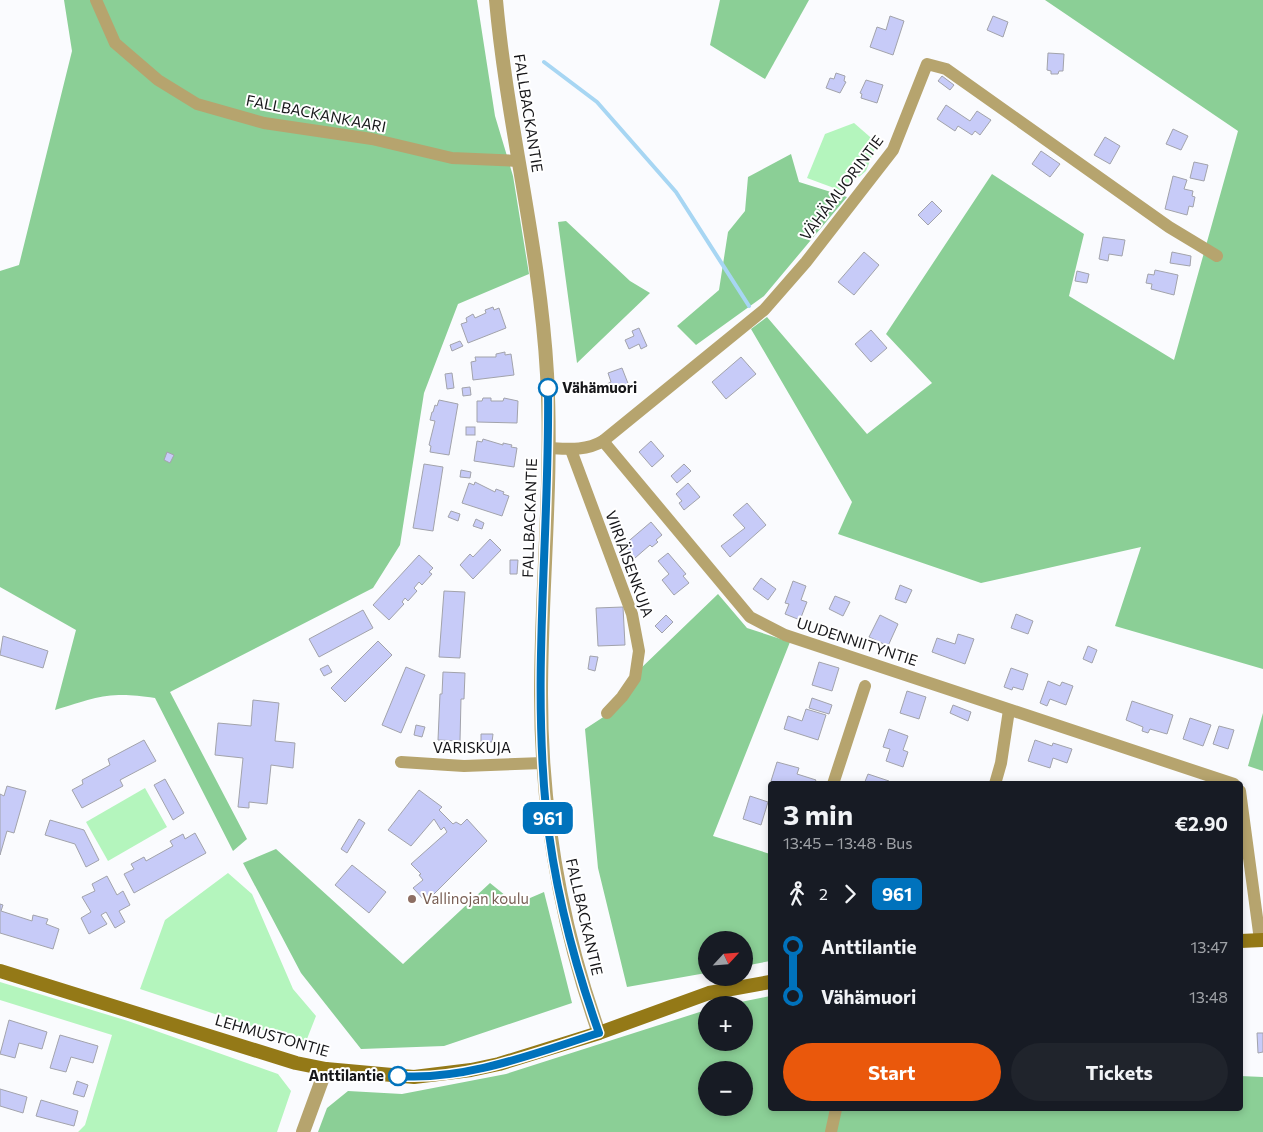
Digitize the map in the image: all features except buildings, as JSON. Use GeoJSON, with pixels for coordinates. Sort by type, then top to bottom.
{"type":"FeatureCollection","features":[{"type":"Feature","properties":{"kind":"main road"},"geometry":{"type":"LineString","coordinates":[[1243,941],[1261,940]]}},
{"type":"Feature","properties":{"kind":"main road","name":"LEHMUSTONTIE"},"geometry":{"type":"LineString","coordinates":[[0,970],[296,1063],[326,1069],[414,1077],[441,1075],[499,1064],[599,1033],[709,993],[768,982]]}},
{"type":"Feature","properties":{"kind":"street","name":"FALLBACKANKAARI"},"geometry":{"type":"LineString","coordinates":[[96,0],[115,43],[158,80],[197,104],[264,123],[372,139],[452,158],[519,161]]}},
{"type":"Feature","properties":{"kind":"street","name":"FALLBACKANTIE"},"geometry":{"type":"LineString","coordinates":[[496,0],[541,298],[547,371],[549,448],[541,693],[546,809],[557,883],[573,954],[599,1033]]}},
{"type":"Feature","properties":{"kind":"street","name":"VÄHÄMUORINTIE"},"geometry":{"type":"LineString","coordinates":[[603,441],[764,310],[800,269],[893,150],[927,64],[946,69],[1168,227],[1217,256]]}},
{"type":"Feature","properties":{"kind":"street"},"geometry":{"type":"LineString","coordinates":[[549,448],[571,450],[592,447],[603,441]]}},
{"type":"Feature","properties":{"kind":"street","name":"UUDENNIITYNTIE"},"geometry":{"type":"LineString","coordinates":[[603,441],[750,617],[785,635],[1227,781]]}},
{"type":"Feature","properties":{"kind":"street","name":"VIIRIÄISENKUJA"},"geometry":{"type":"LineString","coordinates":[[571,450],[632,614],[639,651],[635,678],[622,698],[607,712]]}},
{"type":"Feature","properties":{"kind":"street"},"geometry":{"type":"LineString","coordinates":[[834,781],[865,686]]}},
{"type":"Feature","properties":{"kind":"street"},"geometry":{"type":"LineString","coordinates":[[996,781],[1001,763],[1009,710]]}},
{"type":"Feature","properties":{"kind":"street","name":"VARISKUJA"},"geometry":{"type":"LineString","coordinates":[[401,762],[464,766],[543,763]]}},
{"type":"Feature","properties":{"kind":"street"},"geometry":{"type":"LineString","coordinates":[[1243,812],[1261,940]]}},
{"type":"Feature","properties":{"kind":"street"},"geometry":{"type":"LineString","coordinates":[[303,1132],[326,1069]]}},
{"type":"Feature","properties":{"kind":"street"},"geometry":{"type":"LineString","coordinates":[[831,1132],[836,1111]]}},
{"type":"Feature","properties":{"kind":"green space"},"geometry":{"type":"Polygon","coordinates":[[[64,0],[477,0],[495,116],[513,176],[529,274],[458,304],[424,393],[400,545],[373,588],[170,692],[247,839],[233,851],[155,698],[126,695],[104,696],[55,710],[76,630],[0,587],[0,271],[19,265],[72,51],[64,0]]]}},
{"type":"Feature","properties":{"kind":"green space"},"geometry":{"type":"Polygon","coordinates":[[[720,0],[809,0],[765,79],[710,45],[720,0]]]}},
{"type":"Feature","properties":{"kind":"green space"},"geometry":{"type":"Polygon","coordinates":[[[1045,0],[1263,0],[1263,669],[1115,626],[1141,547],[981,583],[838,534],[852,502],[751,329],[767,317],[867,434],[932,383],[886,334],[992,174],[1084,234],[1069,296],[1174,360],[1238,131],[1045,0]]]}},
{"type":"Feature","properties":{"kind":"green space"},"geometry":{"type":"Polygon","coordinates":[[[854,123],[877,143],[866,171],[842,191],[807,178],[825,134],[854,123]]]}},
{"type":"Feature","properties":{"kind":"green space"},"geometry":{"type":"Polygon","coordinates":[[[791,154],[799,182],[847,197],[764,296],[696,345],[677,326],[719,290],[728,232],[745,211],[748,177],[791,154]]]}},
{"type":"Feature","properties":{"kind":"green space"},"geometry":{"type":"Polygon","coordinates":[[[566,221],[630,281],[650,293],[577,363],[558,222],[566,221]]]}},
{"type":"Feature","properties":{"kind":"green space"},"geometry":{"type":"Polygon","coordinates":[[[718,594],[747,628],[790,642],[713,836],[768,853],[768,961],[753,964],[753,931],[698,931],[698,974],[627,987],[598,868],[585,729],[608,714],[638,671],[718,594]]]}},
{"type":"Feature","properties":{"kind":"green space"},"geometry":{"type":"Polygon","coordinates":[[[1263,713],[1263,771],[1248,766],[1263,713]]]}},
{"type":"Feature","properties":{"kind":"green space"},"geometry":{"type":"Polygon","coordinates":[[[145,788],[167,827],[108,861],[86,822],[145,788]]]}},
{"type":"Feature","properties":{"kind":"green space"},"geometry":{"type":"Polygon","coordinates":[[[276,849],[403,964],[490,883],[516,904],[544,892],[572,1003],[444,1046],[361,1049],[301,973],[243,863],[276,849]]]}},
{"type":"Feature","properties":{"kind":"green space"},"geometry":{"type":"Polygon","coordinates":[[[228,873],[252,894],[293,989],[316,1016],[305,1044],[140,989],[165,920],[228,873]]]}},
{"type":"Feature","properties":{"kind":"green space"},"geometry":{"type":"Polygon","coordinates":[[[0,982],[128,1021],[278,1074],[291,1091],[277,1132],[78,1132],[85,1125],[112,1035],[0,1000],[0,982]]]}},
{"type":"Feature","properties":{"kind":"green space"},"geometry":{"type":"Polygon","coordinates":[[[768,996],[768,1111],[1243,1111],[1243,1076],[1263,1077],[1263,1132],[318,1132],[327,1108],[348,1091],[402,1094],[506,1074],[698,1013],[698,1051],[753,1051],[753,999],[768,996]]]}},
{"type":"Feature","properties":{"kind":"waterway"},"geometry":{"type":"LineString","coordinates":[[544,62],[597,102],[676,192],[749,306]]}},
{"type":"Feature","properties":{"kind":"bus line","name":"961"},"geometry":{"type":"LineString","coordinates":[[398,1076],[441,1075],[471,1070],[499,1064],[599,1033],[573,954],[557,883],[546,809],[541,693],[549,448],[548,388]]}},
{"type":"Feature","properties":{"kind":"place","name":"Vähämuori"},"geometry":{"type":"Point","coordinates":[548,388]}},
{"type":"Feature","properties":{"kind":"place","name":"Vallinojan koulu"},"geometry":{"type":"Point","coordinates":[412,899]}},
{"type":"Feature","properties":{"kind":"place","name":"Anttilantie"},"geometry":{"type":"Point","coordinates":[398,1076]}}]}
